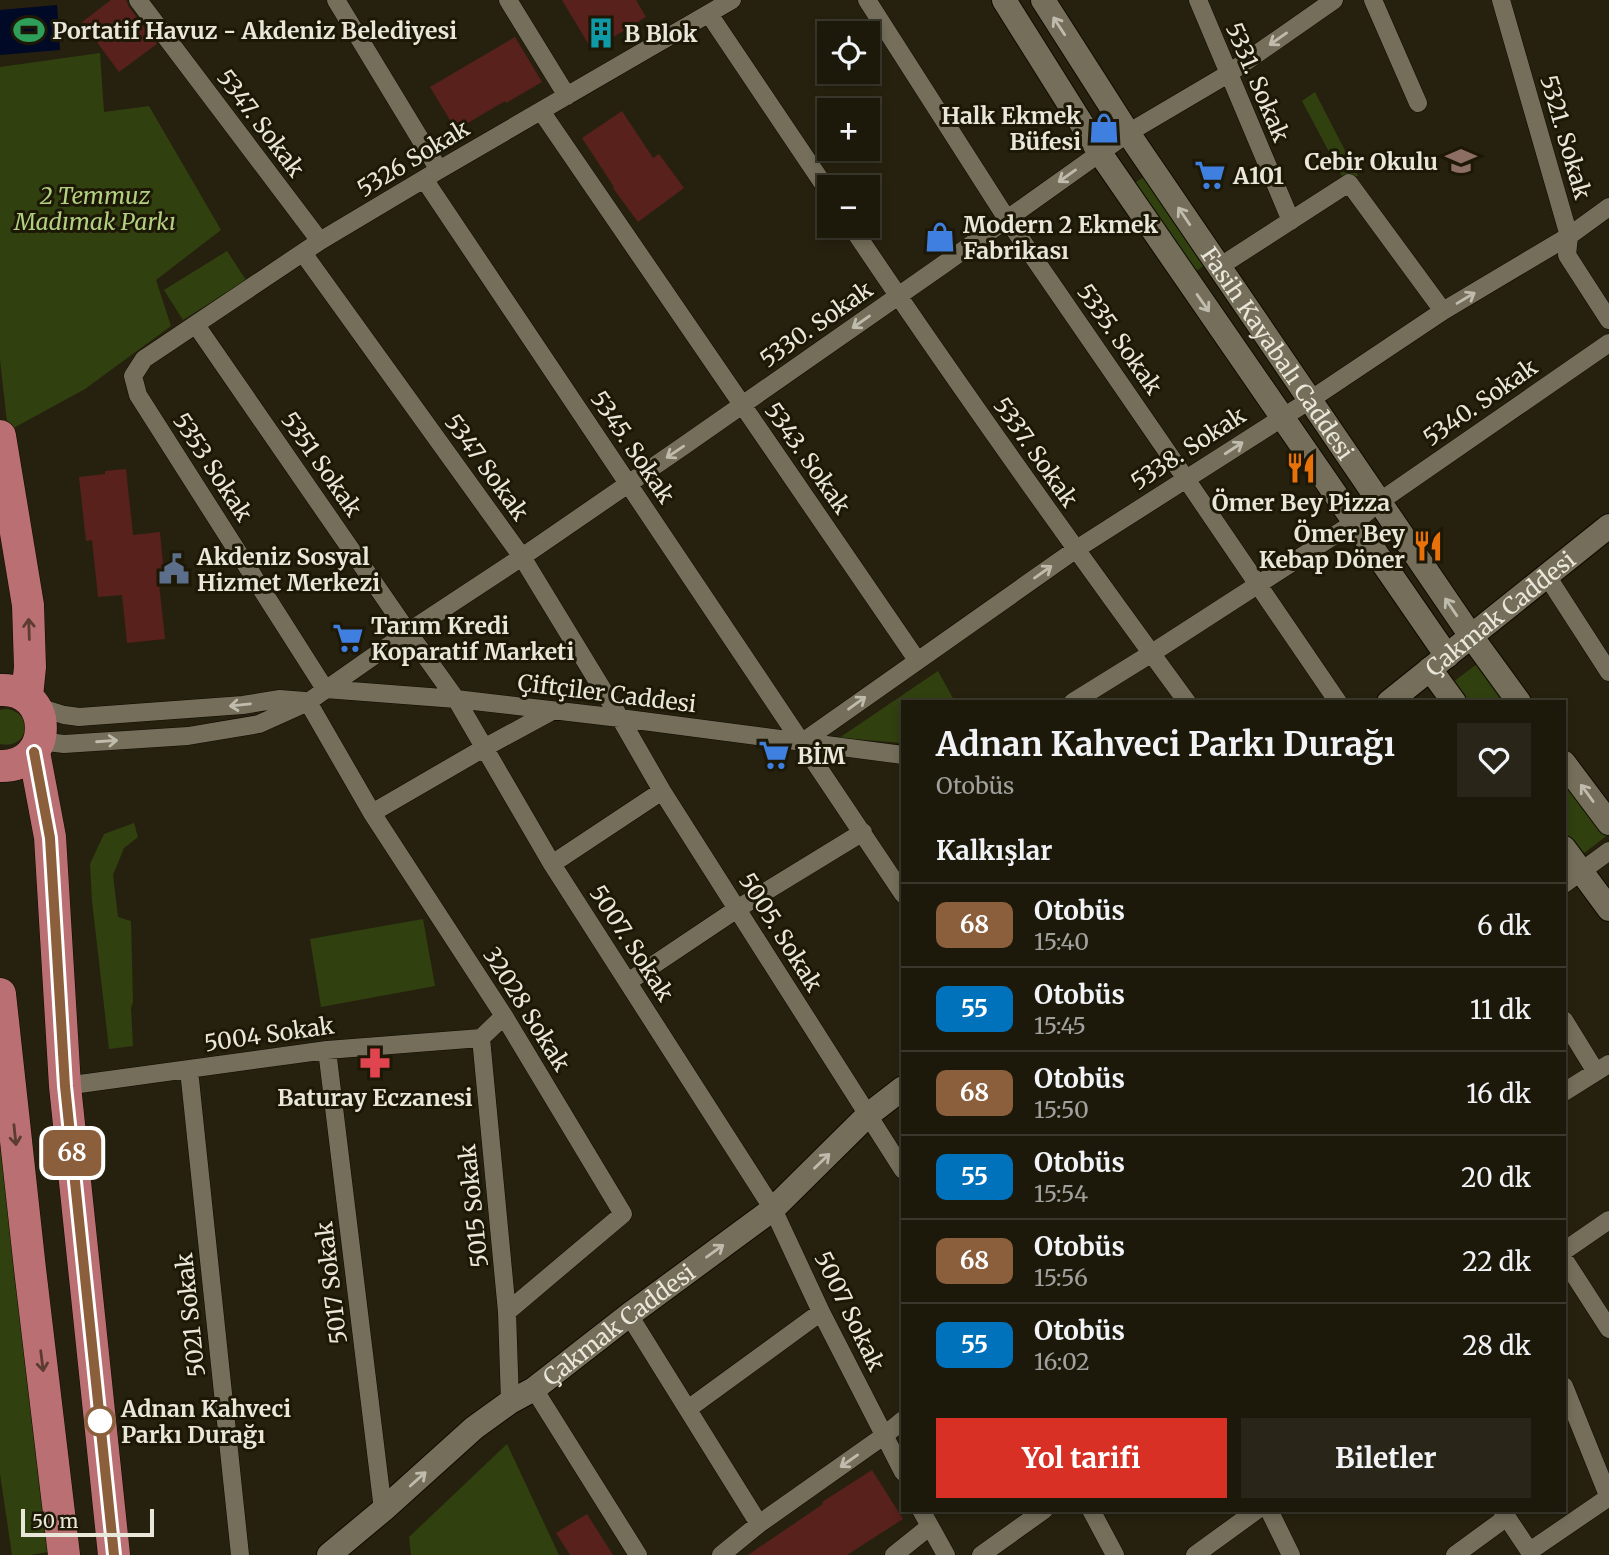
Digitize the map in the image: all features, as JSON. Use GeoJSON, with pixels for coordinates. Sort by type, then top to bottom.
{"type":"FeatureCollection","features":[{"type":"Feature","properties":{"kind":"highway"},"geometry":{"type":"LineString","coordinates":[[0,436],[28,605],[30,667],[21,698],[40,717],[42,729],[36,746],[25,760],[15,765],[0,766]]}},
{"type":"Feature","properties":{"kind":"highway"},"geometry":{"type":"LineString","coordinates":[[36,746],[50,838],[65,1086],[114,1555]]}},
{"type":"Feature","properties":{"kind":"highway"},"geometry":{"type":"LineString","coordinates":[[0,994],[64,1555]]}},
{"type":"Feature","properties":{"kind":"street","name":"5347. Sokak"},"geometry":{"type":"LineString","coordinates":[[138,0],[320,241]]}},
{"type":"Feature","properties":{"kind":"street"},"geometry":{"type":"LineString","coordinates":[[336,0],[439,170]]}},
{"type":"Feature","properties":{"kind":"street"},"geometry":{"type":"LineString","coordinates":[[508,0],[568,96]]}},
{"type":"Feature","properties":{"kind":"street","name":"5326 Sokak"},"geometry":{"type":"LineString","coordinates":[[133,376],[144,359],[320,241],[732,0]]}},
{"type":"Feature","properties":{"kind":"street","name":"5335. Sokak"},"geometry":{"type":"LineString","coordinates":[[867,0],[1007,219],[1337,700]]}},
{"type":"Feature","properties":{"kind":"street","name":"Fasih Kayabalı Caddesi"},"geometry":{"type":"LineString","coordinates":[[1004,0],[1100,153],[1355,522],[1438,662],[1453,700]]}},
{"type":"Feature","properties":{"kind":"street","name":"Fasih Kayabalı Caddesi"},"geometry":{"type":"LineString","coordinates":[[1042,0],[1219,267],[1518,700]]}},
{"type":"Feature","properties":{"kind":"street","name":"5331. Sokak"},"geometry":{"type":"LineString","coordinates":[[1198,0],[1291,221]]}},
{"type":"Feature","properties":{"kind":"street","name":"5330. Sokak"},"geometry":{"type":"LineString","coordinates":[[325,689],[522,557],[1128,133],[1228,74],[1334,0]]}},
{"type":"Feature","properties":{"kind":"street"},"geometry":{"type":"LineString","coordinates":[[1373,0],[1418,103]]}},
{"type":"Feature","properties":{"kind":"street","name":"5321. Sokak"},"geometry":{"type":"LineString","coordinates":[[1501,0],[1569,236],[1567,255],[1609,320]]}},
{"type":"Feature","properties":{"kind":"street"},"geometry":{"type":"LineString","coordinates":[[709,14],[817,175]]}},
{"type":"Feature","properties":{"kind":"street","name":"5343. Sokak"},"geometry":{"type":"LineString","coordinates":[[541,111],[918,660]]}},
{"type":"Feature","properties":{"kind":"street","name":"5345. Sokak"},"geometry":{"type":"LineString","coordinates":[[424,179],[901,891]]}},
{"type":"Feature","properties":{"kind":"street"},"geometry":{"type":"LineString","coordinates":[[1219,267],[1349,183],[1443,311]]}},
{"type":"Feature","properties":{"kind":"street","name":"5338. Sokak"},"geometry":{"type":"LineString","coordinates":[[801,743],[1075,550],[1310,400],[1443,311],[1569,236],[1609,207]]}},
{"type":"Feature","properties":{"kind":"street","name":"5337. Sokak"},"geometry":{"type":"LineString","coordinates":[[858,238],[1075,550],[1186,700]]}},
{"type":"Feature","properties":{"kind":"street","name":"5347 Sokak"},"geometry":{"type":"LineString","coordinates":[[303,253],[522,557],[620,718]]}},
{"type":"Feature","properties":{"kind":"street","name":"5351 Sokak"},"geometry":{"type":"LineString","coordinates":[[195,325],[456,699]]}},
{"type":"Feature","properties":{"kind":"street","name":"5340. Sokak"},"geometry":{"type":"LineString","coordinates":[[1076,700],[1355,522],[1379,502],[1609,343]]}},
{"type":"Feature","properties":{"kind":"street","name":"5353 Sokak"},"geometry":{"type":"LineString","coordinates":[[133,376],[138,395],[325,689]]}},
{"type":"Feature","properties":{"kind":"street","name":"Çakmak Caddesi"},"geometry":{"type":"LineString","coordinates":[[1391,700],[1609,526]]}},
{"type":"Feature","properties":{"kind":"street"},"geometry":{"type":"LineString","coordinates":[[1547,576],[1609,672]]}},
{"type":"Feature","properties":{"kind":"street"},"geometry":{"type":"LineString","coordinates":[[36,746],[188,736],[259,724],[308,702],[325,689]]}},
{"type":"Feature","properties":{"kind":"street","name":"Çiftçiler Caddesi"},"geometry":{"type":"LineString","coordinates":[[325,689],[456,699],[901,755]]}},
{"type":"Feature","properties":{"kind":"street"},"geometry":{"type":"LineString","coordinates":[[21,698],[64,715],[79,717],[243,705],[281,699],[308,702]]}},
{"type":"Feature","properties":{"kind":"street","name":"5007. Sokak"},"geometry":{"type":"LineString","coordinates":[[456,699],[552,864],[773,1209]]}},
{"type":"Feature","properties":{"kind":"street","name":"32028 Sokak"},"geometry":{"type":"LineString","coordinates":[[308,702],[372,813],[503,1016],[623,1214],[508,1312]]}},
{"type":"Feature","properties":{"kind":"street"},"geometry":{"type":"LineString","coordinates":[[372,813],[552,711]]}},
{"type":"Feature","properties":{"kind":"street","name":"5005. Sokak"},"geometry":{"type":"LineString","coordinates":[[620,718],[662,791],[901,1167]]}},
{"type":"Feature","properties":{"kind":"street"},"geometry":{"type":"LineString","coordinates":[[1566,766],[1609,823]]}},
{"type":"Feature","properties":{"kind":"street"},"geometry":{"type":"LineString","coordinates":[[552,864],[662,791]]}},
{"type":"Feature","properties":{"kind":"street"},"geometry":{"type":"LineString","coordinates":[[628,982],[737,909],[863,832]]}},
{"type":"Feature","properties":{"kind":"street"},"geometry":{"type":"LineString","coordinates":[[1573,877],[1609,851]]}},
{"type":"Feature","properties":{"kind":"street"},"geometry":{"type":"LineString","coordinates":[[1566,854],[1573,877],[1609,909]]}},
{"type":"Feature","properties":{"kind":"street"},"geometry":{"type":"LineString","coordinates":[[481,1038],[503,1016]]}},
{"type":"Feature","properties":{"kind":"street"},"geometry":{"type":"LineString","coordinates":[[1566,1022],[1603,1068],[1566,1091]]}},
{"type":"Feature","properties":{"kind":"street","name":"5004 Sokak"},"geometry":{"type":"LineString","coordinates":[[65,1086],[327,1050],[481,1038]]}},
{"type":"Feature","properties":{"kind":"street","name":"5015 Sokak"},"geometry":{"type":"LineString","coordinates":[[481,1038],[508,1312],[510,1402]]}},
{"type":"Feature","properties":{"kind":"street","name":"5017 Sokak"},"geometry":{"type":"LineString","coordinates":[[327,1050],[383,1510]]}},
{"type":"Feature","properties":{"kind":"street","name":"5021 Sokak"},"geometry":{"type":"LineString","coordinates":[[189,1070],[240,1555]]}},
{"type":"Feature","properties":{"kind":"street","name":"Çakmak Caddesi"},"geometry":{"type":"LineString","coordinates":[[329,1555],[474,1428],[510,1402],[534,1389],[773,1209],[868,1115],[901,1090]]}},
{"type":"Feature","properties":{"kind":"street","name":"5007 Sokak"},"geometry":{"type":"LineString","coordinates":[[773,1209],[821,1312],[901,1468]]}},
{"type":"Feature","properties":{"kind":"street"},"geometry":{"type":"LineString","coordinates":[[1566,1250],[1609,1220]]}},
{"type":"Feature","properties":{"kind":"street"},"geometry":{"type":"LineString","coordinates":[[1566,1262],[1609,1329]]}},
{"type":"Feature","properties":{"kind":"street"},"geometry":{"type":"LineString","coordinates":[[688,1409],[821,1312]]}},
{"type":"Feature","properties":{"kind":"street"},"geometry":{"type":"LineString","coordinates":[[629,1315],[759,1524]]}},
{"type":"Feature","properties":{"kind":"street"},"geometry":{"type":"LineString","coordinates":[[534,1389],[638,1555]]}},
{"type":"Feature","properties":{"kind":"street"},"geometry":{"type":"LineString","coordinates":[[1455,1555],[1504,1513],[1531,1553],[1609,1498],[1566,1391]]}},
{"type":"Feature","properties":{"kind":"street"},"geometry":{"type":"LineString","coordinates":[[720,1555],[901,1422]]}},
{"type":"Feature","properties":{"kind":"street"},"geometry":{"type":"LineString","coordinates":[[981,1555],[1041,1512]]}},
{"type":"Feature","properties":{"kind":"street"},"geometry":{"type":"LineString","coordinates":[[1092,1512],[1115,1555]]}},
{"type":"Feature","properties":{"kind":"street"},"geometry":{"type":"LineString","coordinates":[[1195,1555],[1254,1512]]}},
{"type":"Feature","properties":{"kind":"street"},"geometry":{"type":"LineString","coordinates":[[1270,1512],[1291,1555]]}},
{"type":"Feature","properties":{"kind":"street"},"geometry":{"type":"LineString","coordinates":[[894,1555],[925,1518],[946,1555]]}},
{"type":"Feature","properties":{"kind":"green space","name":"2 Temmuz Madımak Parkı"},"geometry":{"type":"Polygon","coordinates":[[[100,53],[104,112],[149,106],[221,230],[156,280],[171,326],[85,389],[8,431],[0,360],[0,67],[100,53]]]}},
{"type":"Feature","properties":{"kind":"green space"},"geometry":{"type":"Polygon","coordinates":[[[1315,92],[1358,176],[1343,178],[1302,101],[1315,92]]]}},
{"type":"Feature","properties":{"kind":"green space"},"geometry":{"type":"Polygon","coordinates":[[[1150,173],[1211,261],[1190,275],[1130,186],[1150,173]]]}},
{"type":"Feature","properties":{"kind":"green space"},"geometry":{"type":"Polygon","coordinates":[[[227,251],[246,280],[183,320],[164,290],[227,251]]]}},
{"type":"Feature","properties":{"kind":"green space"},"geometry":{"type":"Polygon","coordinates":[[[1481,661],[1510,700],[1460,700],[1449,685],[1481,661]]]}},
{"type":"Feature","properties":{"kind":"green space"},"geometry":{"type":"Polygon","coordinates":[[[938,671],[954,700],[901,700],[901,743],[839,738],[938,671]]]}},
{"type":"Feature","properties":{"kind":"green space"},"geometry":{"type":"Polygon","coordinates":[[[7,709],[22,717],[25,731],[17,742],[0,744],[0,710],[7,709]]]}},
{"type":"Feature","properties":{"kind":"green space"},"geometry":{"type":"Polygon","coordinates":[[[1566,777],[1609,834],[1579,857],[1566,838],[1566,777]]]}},
{"type":"Feature","properties":{"kind":"green space"},"geometry":{"type":"Polygon","coordinates":[[[134,823],[138,837],[124,848],[113,875],[118,917],[131,921],[133,1046],[109,1049],[90,864],[104,834],[134,823]]]}},
{"type":"Feature","properties":{"kind":"green space"},"geometry":{"type":"Polygon","coordinates":[[[423,919],[435,986],[321,1007],[310,939],[423,919]]]}},
{"type":"Feature","properties":{"kind":"green space"},"geometry":{"type":"Polygon","coordinates":[[[0,1126],[48,1552],[31,1555],[12,1555],[0,1474],[0,1126]]]}},
{"type":"Feature","properties":{"kind":"green space"},"geometry":{"type":"Polygon","coordinates":[[[507,1444],[559,1555],[411,1555],[409,1537],[507,1444]]]}},
{"type":"Feature","properties":{"kind":"water","name":"Portatif Havuz - Akdeniz Belediyesi"},"geometry":{"type":"Polygon","coordinates":[[[57,5],[60,50],[0,55],[0,10],[57,5]]]}},
{"type":"Feature","properties":{"kind":"building"},"geometry":{"type":"Polygon","coordinates":[[[111,0],[126,0],[157,44],[119,72],[82,22],[111,0]]]}},
{"type":"Feature","properties":{"kind":"building","name":"B Blok"},"geometry":{"type":"Polygon","coordinates":[[[562,0],[636,0],[646,17],[592,50],[562,0]]]}},
{"type":"Feature","properties":{"kind":"building"},"geometry":{"type":"Polygon","coordinates":[[[515,37],[542,82],[456,130],[430,87],[515,37]]]}},
{"type":"Feature","properties":{"kind":"building"},"geometry":{"type":"Polygon","coordinates":[[[622,111],[653,158],[659,154],[684,188],[638,222],[582,138],[622,111]]]}},
{"type":"Feature","properties":{"kind":"building"},"geometry":{"type":"Polygon","coordinates":[[[126,469],[133,535],[160,532],[165,584],[159,584],[165,639],[127,643],[122,595],[98,597],[92,540],[86,541],[79,477],[126,469]]]}},
{"type":"Feature","properties":{"kind":"building"},"geometry":{"type":"Polygon","coordinates":[[[872,1470],[903,1519],[847,1555],[748,1555],[823,1504],[822,1502],[872,1470]]]}},
{"type":"Feature","properties":{"kind":"building"},"geometry":{"type":"Polygon","coordinates":[[[587,1514],[613,1555],[570,1555],[556,1533],[587,1514]]]}},
{"type":"Feature","properties":{"kind":"bus line","name":"68"},"geometry":{"type":"LineString","coordinates":[[34,752],[50,838],[65,1086],[114,1555]]}},
{"type":"Feature","properties":{"kind":"place","name":"Portatif Havuz - Akdeniz Belediyesi"},"geometry":{"type":"Point","coordinates":[29,30]}},
{"type":"Feature","properties":{"kind":"place","name":"B Blok"},"geometry":{"type":"Point","coordinates":[601,33]}},
{"type":"Feature","properties":{"kind":"place","name":"Halk Ekmek Büfesi"},"geometry":{"type":"Point","coordinates":[1104,128]}},
{"type":"Feature","properties":{"kind":"place","name":"Cebir Okulu"},"geometry":{"type":"Point","coordinates":[1461,161]}},
{"type":"Feature","properties":{"kind":"place","name":"A101"},"geometry":{"type":"Point","coordinates":[1210,175]}},
{"type":"Feature","properties":{"kind":"place","name":"Modern 2 Ekmek Fabrikası"},"geometry":{"type":"Point","coordinates":[940,237]}},
{"type":"Feature","properties":{"kind":"place","name":"Ömer Bey Pizza"},"geometry":{"type":"Point","coordinates":[1301,468]}},
{"type":"Feature","properties":{"kind":"place","name":"Ömer Bey Kebap Döner"},"geometry":{"type":"Point","coordinates":[1428,546]}},
{"type":"Feature","properties":{"kind":"place","name":"Akdeniz Sosyal Hizmet Merkezi"},"geometry":{"type":"Point","coordinates":[174,569]}},
{"type":"Feature","properties":{"kind":"place","name":"Tarım Kredi Koparatif Marketi"},"geometry":{"type":"Point","coordinates":[348,638]}},
{"type":"Feature","properties":{"kind":"place","name":"BİM"},"geometry":{"type":"Point","coordinates":[774,755]}},
{"type":"Feature","properties":{"kind":"place","name":"Baturay Eczanesi"},"geometry":{"type":"Point","coordinates":[375,1063]}},
{"type":"Feature","properties":{"kind":"place","name":"Adnan Kahveci Parkı Durağı"},"geometry":{"type":"Point","coordinates":[100,1421]}}]}
